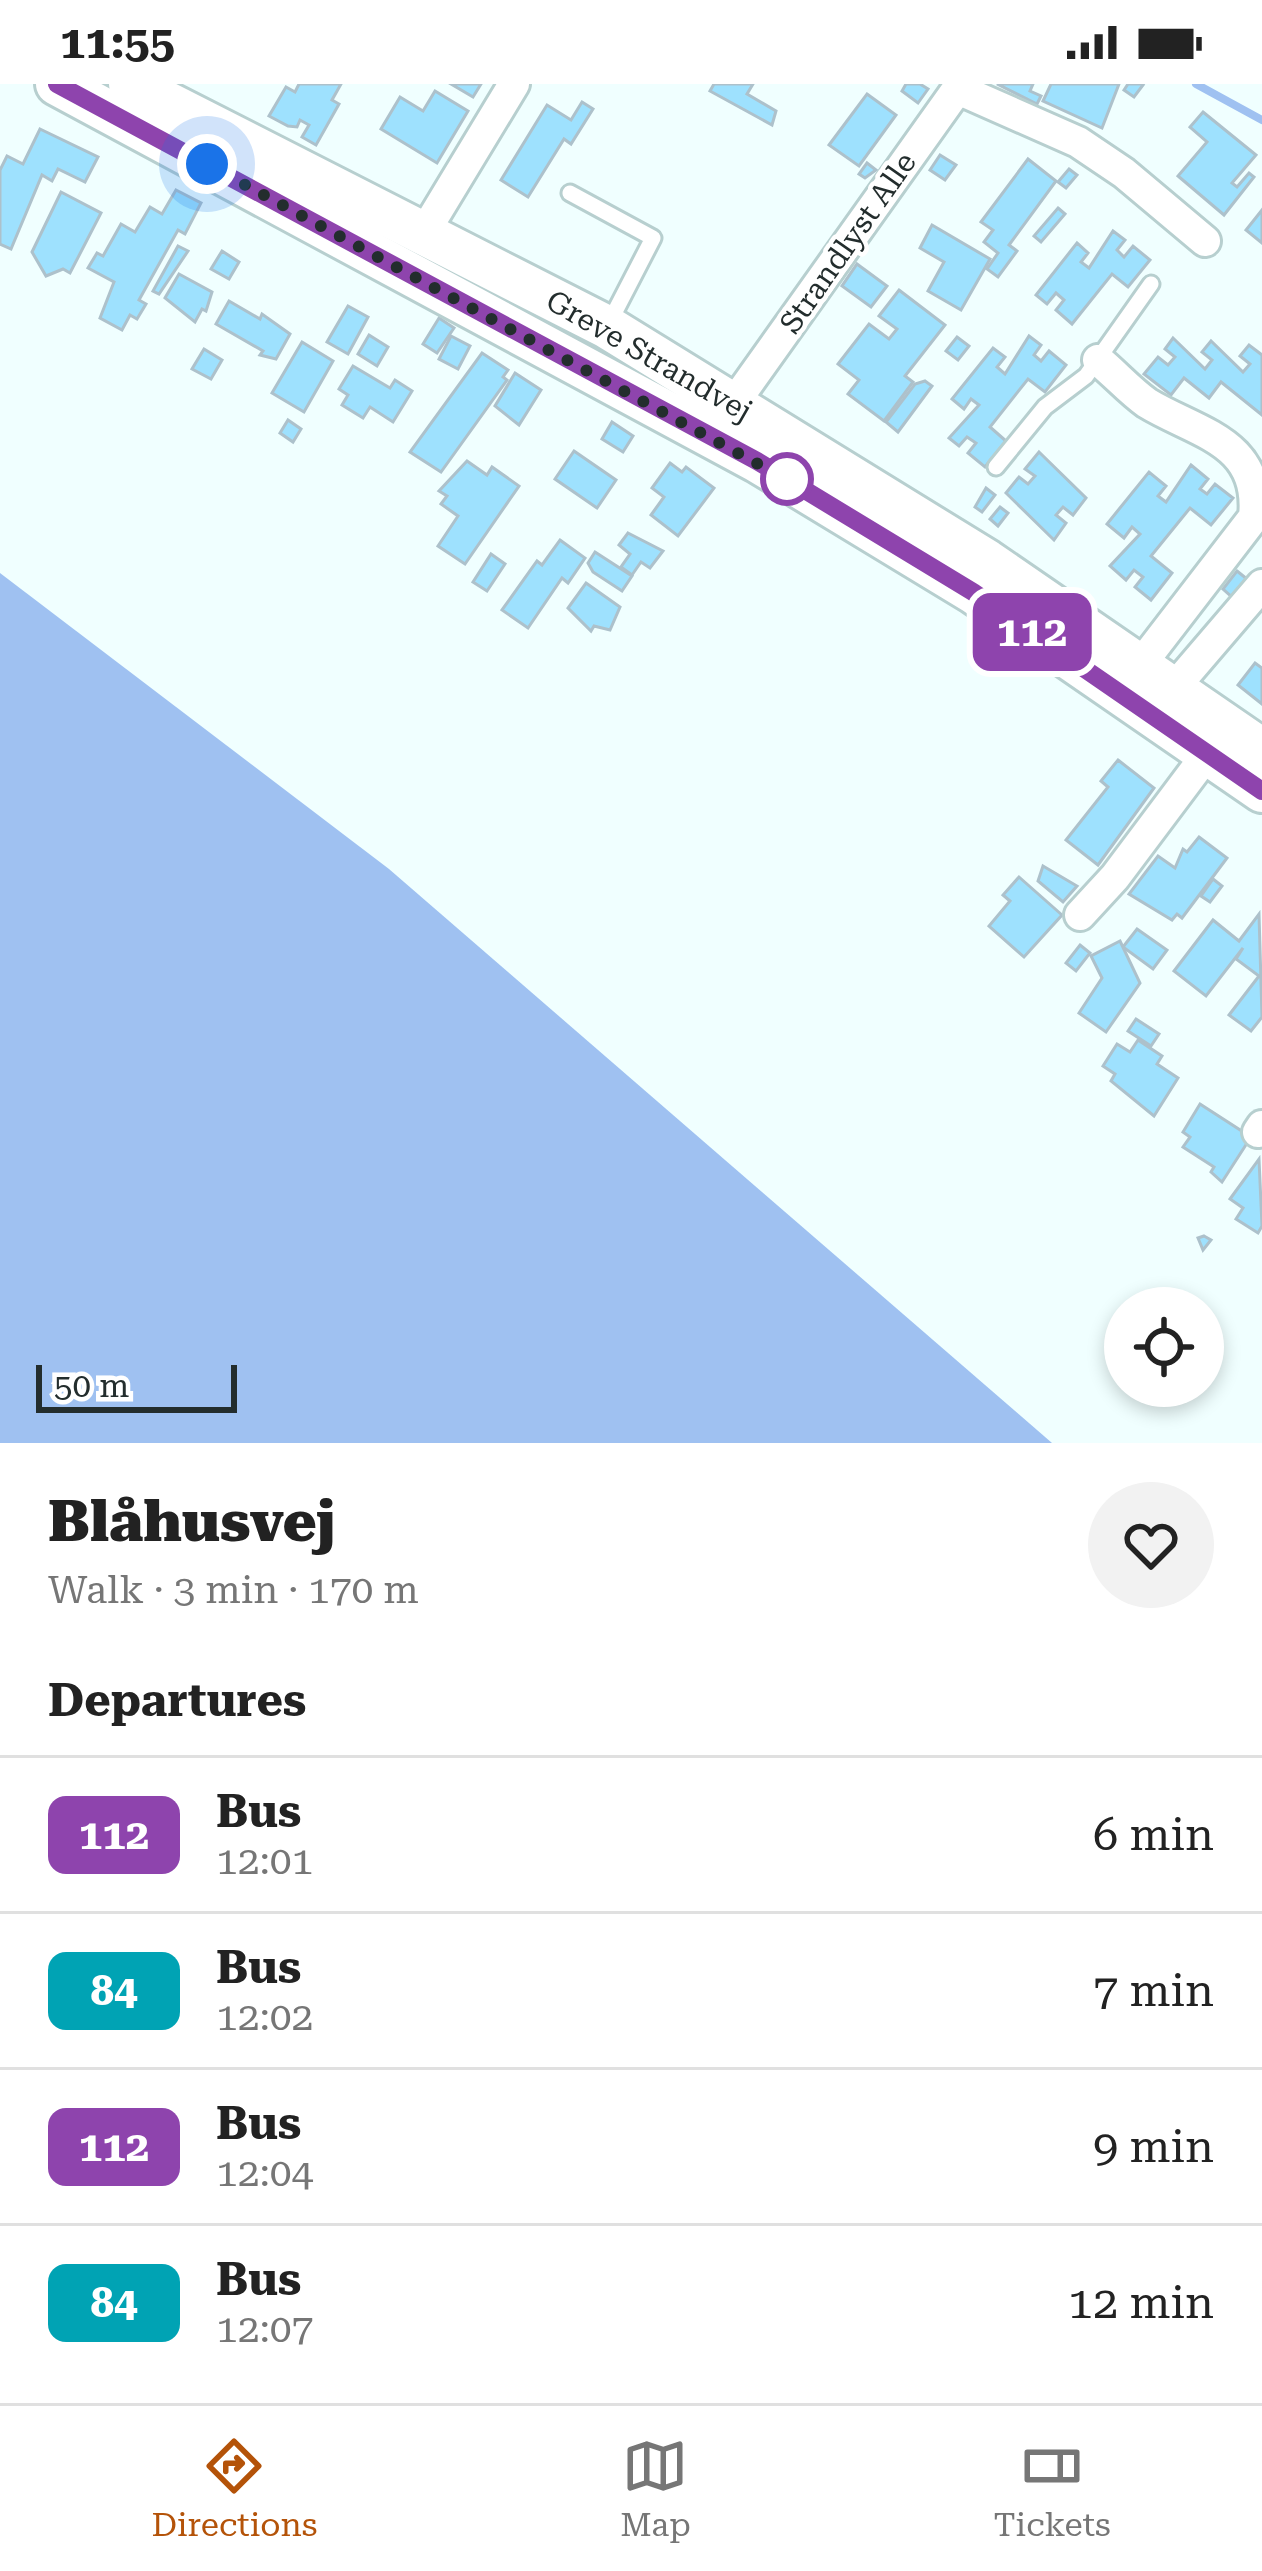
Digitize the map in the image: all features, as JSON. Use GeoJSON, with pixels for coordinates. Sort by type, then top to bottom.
{"type":"FeatureCollection","features":[{"type":"Feature","properties":{"kind":"main road","name":"Greve Strandvej"},"geometry":{"type":"LineString","coordinates":[[57,84],[728,444],[973,592],[1262,791]]}},
{"type":"Feature","properties":{"kind":"main road","name":"Greve Strandvej"},"geometry":{"type":"LineString","coordinates":[[130,84],[607,327],[734,403],[1262,750]]}},
{"type":"Feature","properties":{"kind":"street"},"geometry":{"type":"LineString","coordinates":[[422,236],[514,84]]}},
{"type":"Feature","properties":{"kind":"street"},"geometry":{"type":"LineString","coordinates":[[960,86],[1078,142],[1124,172],[1205,242]]}},
{"type":"Feature","properties":{"kind":"street","name":"Strandlyst Alle"},"geometry":{"type":"LineString","coordinates":[[734,403],[960,86]]}},
{"type":"Feature","properties":{"kind":"street"},"geometry":{"type":"LineString","coordinates":[[1098,360],[1148,404],[1183,416],[1242,454],[1258,472],[1262,492],[1254,517],[1157,677]]}},
{"type":"Feature","properties":{"kind":"street"},"geometry":{"type":"LineString","coordinates":[[1157,677],[1262,585]]}},
{"type":"Feature","properties":{"kind":"street"},"geometry":{"type":"LineString","coordinates":[[1080,915],[1115,877],[1208,753]]}},
{"type":"Feature","properties":{"kind":"lane"},"geometry":{"type":"LineString","coordinates":[[570,193],[653,238],[586,366]]}},
{"type":"Feature","properties":{"kind":"lane"},"geometry":{"type":"LineString","coordinates":[[996,467],[1045,407],[1086,376],[1151,284]]}},
{"type":"Feature","properties":{"kind":"water"},"geometry":{"type":"Polygon","coordinates":[[[0,573],[389,869],[1052,1443],[0,1443],[0,573]]]}},
{"type":"Feature","properties":{"kind":"building"},"geometry":{"type":"Polygon","coordinates":[[[299,84],[341,84],[332,100],[339,104],[316,145],[302,137],[309,125],[300,120],[297,127],[288,126],[269,116],[286,87],[295,92],[299,84]]]}},
{"type":"Feature","properties":{"kind":"building"},"geometry":{"type":"Polygon","coordinates":[[[451,84],[481,84],[473,97],[451,84]]]}},
{"type":"Feature","properties":{"kind":"building"},"geometry":{"type":"Polygon","coordinates":[[[714,84],[753,84],[747,94],[776,111],[772,125],[710,91],[714,84]]]}},
{"type":"Feature","properties":{"kind":"building"},"geometry":{"type":"Polygon","coordinates":[[[906,84],[928,89],[918,103],[902,91],[906,84]]]}},
{"type":"Feature","properties":{"kind":"building"},"geometry":{"type":"Polygon","coordinates":[[[997,84],[1033,84],[1030,91],[1041,96],[1037,104],[997,84]]]}},
{"type":"Feature","properties":{"kind":"building"},"geometry":{"type":"Polygon","coordinates":[[[1051,84],[1119,84],[1102,128],[1043,101],[1051,84]]]}},
{"type":"Feature","properties":{"kind":"building"},"geometry":{"type":"Polygon","coordinates":[[[1128,84],[1143,85],[1134,97],[1124,90],[1128,84]]]}},
{"type":"Feature","properties":{"kind":"building"},"geometry":{"type":"Polygon","coordinates":[[[435,91],[468,111],[437,163],[381,129],[400,97],[423,111],[435,91]]]}},
{"type":"Feature","properties":{"kind":"building"},"geometry":{"type":"Polygon","coordinates":[[[867,94],[896,115],[859,166],[829,145],[867,94]]]}},
{"type":"Feature","properties":{"kind":"building"},"geometry":{"type":"Polygon","coordinates":[[[582,102],[593,109],[571,144],[564,139],[528,197],[501,180],[547,105],[571,120],[582,102]]]}},
{"type":"Feature","properties":{"kind":"building"},"geometry":{"type":"Polygon","coordinates":[[[1203,112],[1256,155],[1232,183],[1237,187],[1249,173],[1254,177],[1224,215],[1178,176],[1207,142],[1190,127],[1203,112]]]}},
{"type":"Feature","properties":{"kind":"building"},"geometry":{"type":"Polygon","coordinates":[[[40,129],[98,157],[85,182],[58,169],[52,181],[42,175],[11,249],[0,244],[0,170],[7,156],[23,164],[40,129]]]}},
{"type":"Feature","properties":{"kind":"building"},"geometry":{"type":"Polygon","coordinates":[[[940,155],[956,165],[945,180],[930,170],[940,155]]]}},
{"type":"Feature","properties":{"kind":"building"},"geometry":{"type":"Polygon","coordinates":[[[1028,159],[1056,181],[1009,245],[1017,251],[998,277],[987,269],[998,253],[984,242],[993,230],[981,222],[1028,159]]]}},
{"type":"Feature","properties":{"kind":"building"},"geometry":{"type":"Polygon","coordinates":[[[867,163],[876,170],[865,178],[859,174],[867,163]]]}},
{"type":"Feature","properties":{"kind":"building"},"geometry":{"type":"Polygon","coordinates":[[[1069,169],[1077,175],[1066,188],[1058,182],[1069,169]]]}},
{"type":"Feature","properties":{"kind":"building"},"geometry":{"type":"Polygon","coordinates":[[[176,190],[201,203],[185,234],[178,230],[139,300],[146,304],[137,319],[130,315],[122,330],[100,318],[114,282],[88,268],[97,253],[103,256],[121,224],[135,232],[150,207],[162,214],[176,190]]]}},
{"type":"Feature","properties":{"kind":"building"},"geometry":{"type":"Polygon","coordinates":[[[61,192],[101,213],[70,273],[63,269],[46,276],[32,252],[61,192]]]}},
{"type":"Feature","properties":{"kind":"building"},"geometry":{"type":"Polygon","coordinates":[[[1058,208],[1065,214],[1041,242],[1034,236],[1058,208]]]}},
{"type":"Feature","properties":{"kind":"building"},"geometry":{"type":"Polygon","coordinates":[[[1262,210],[1262,243],[1246,230],[1262,210]]]}},
{"type":"Feature","properties":{"kind":"building"},"geometry":{"type":"Polygon","coordinates":[[[932,225],[990,259],[961,310],[928,291],[944,262],[920,248],[932,225]]]}},
{"type":"Feature","properties":{"kind":"building"},"geometry":{"type":"Polygon","coordinates":[[[1113,231],[1125,240],[1117,250],[1124,257],[1133,246],[1150,260],[1128,287],[1112,274],[1072,324],[1056,310],[1064,300],[1056,293],[1047,304],[1036,295],[1077,243],[1088,253],[1081,262],[1089,268],[1113,231]]]}},
{"type":"Feature","properties":{"kind":"building"},"geometry":{"type":"Polygon","coordinates":[[[178,246],[188,251],[159,294],[153,291],[178,246]]]}},
{"type":"Feature","properties":{"kind":"building"},"geometry":{"type":"Polygon","coordinates":[[[222,251],[239,262],[229,279],[211,269],[222,251]]]}},
{"type":"Feature","properties":{"kind":"building"},"geometry":{"type":"Polygon","coordinates":[[[857,264],[887,286],[871,307],[842,286],[857,264]]]}},
{"type":"Feature","properties":{"kind":"building"},"geometry":{"type":"Polygon","coordinates":[[[179,274],[212,292],[206,311],[202,309],[195,322],[165,298],[179,274]]]}},
{"type":"Feature","properties":{"kind":"building"},"geometry":{"type":"Polygon","coordinates":[[[899,290],[945,325],[905,376],[913,382],[884,421],[848,394],[859,380],[838,364],[869,324],[889,339],[897,329],[879,316],[899,290]]]}},
{"type":"Feature","properties":{"kind":"building"},"geometry":{"type":"Polygon","coordinates":[[[229,301],[260,319],[262,314],[290,334],[276,359],[260,355],[263,351],[216,324],[229,301]]]}},
{"type":"Feature","properties":{"kind":"building"},"geometry":{"type":"Polygon","coordinates":[[[348,306],[368,317],[348,354],[327,342],[348,306]]]}},
{"type":"Feature","properties":{"kind":"building"},"geometry":{"type":"Polygon","coordinates":[[[439,318],[454,328],[437,353],[423,344],[439,318]]]}},
{"type":"Feature","properties":{"kind":"building"},"geometry":{"type":"Polygon","coordinates":[[[369,335],[388,347],[377,366],[358,354],[369,335]]]}},
{"type":"Feature","properties":{"kind":"building"},"geometry":{"type":"Polygon","coordinates":[[[451,336],[470,346],[458,369],[439,359],[451,336]]]}},
{"type":"Feature","properties":{"kind":"building"},"geometry":{"type":"Polygon","coordinates":[[[1029,336],[1041,345],[1034,355],[1041,361],[1049,351],[1066,365],[1045,392],[1028,379],[990,427],[1006,441],[985,467],[968,453],[976,443],[967,437],[959,446],[949,438],[979,405],[971,399],[964,409],[952,399],[993,348],[1005,357],[997,367],[1005,374],[1029,336]]]}},
{"type":"Feature","properties":{"kind":"building"},"geometry":{"type":"Polygon","coordinates":[[[957,337],[969,346],[958,360],[946,351],[957,337]]]}},
{"type":"Feature","properties":{"kind":"building"},"geometry":{"type":"Polygon","coordinates":[[[1173,338],[1205,369],[1212,360],[1202,352],[1211,341],[1243,372],[1250,364],[1240,356],[1249,345],[1262,355],[1262,415],[1221,382],[1209,398],[1184,378],[1171,395],[1144,374],[1158,357],[1168,365],[1175,357],[1165,349],[1173,338]]]}},
{"type":"Feature","properties":{"kind":"building"},"geometry":{"type":"Polygon","coordinates":[[[302,342],[333,361],[304,412],[272,393],[302,342]]]}},
{"type":"Feature","properties":{"kind":"building"},"geometry":{"type":"Polygon","coordinates":[[[204,349],[222,360],[211,379],[192,369],[204,349]]]}},
{"type":"Feature","properties":{"kind":"building"},"geometry":{"type":"Polygon","coordinates":[[[482,353],[508,370],[503,377],[507,380],[441,472],[410,452],[482,353]]]}},
{"type":"Feature","properties":{"kind":"building"},"geometry":{"type":"Polygon","coordinates":[[[353,366],[390,388],[395,380],[412,391],[393,422],[370,407],[363,418],[342,405],[348,395],[339,389],[353,366]]]}},
{"type":"Feature","properties":{"kind":"building"},"geometry":{"type":"Polygon","coordinates":[[[515,373],[541,390],[519,425],[495,406],[515,373]]]}},
{"type":"Feature","properties":{"kind":"building"},"geometry":{"type":"Polygon","coordinates":[[[925,381],[932,386],[898,432],[886,422],[915,384],[925,381]]]}},
{"type":"Feature","properties":{"kind":"building"},"geometry":{"type":"Polygon","coordinates":[[[288,420],[301,429],[293,442],[280,433],[288,420]]]}},
{"type":"Feature","properties":{"kind":"building"},"geometry":{"type":"Polygon","coordinates":[[[612,422],[633,436],[623,452],[602,439],[612,422]]]}},
{"type":"Feature","properties":{"kind":"building"},"geometry":{"type":"Polygon","coordinates":[[[574,451],[616,480],[597,508],[555,479],[574,451]]]}},
{"type":"Feature","properties":{"kind":"building"},"geometry":{"type":"Polygon","coordinates":[[[1039,452],[1086,498],[1073,515],[1063,507],[1056,515],[1066,523],[1054,540],[1006,493],[1019,477],[1028,484],[1035,476],[1025,469],[1039,452]]]}},
{"type":"Feature","properties":{"kind":"building"},"geometry":{"type":"Polygon","coordinates":[[[467,461],[487,475],[492,467],[519,486],[465,564],[438,546],[458,516],[441,504],[447,496],[439,491],[467,461]]]}},
{"type":"Feature","properties":{"kind":"building"},"geometry":{"type":"Polygon","coordinates":[[[670,463],[682,472],[686,467],[714,488],[678,536],[651,515],[664,497],[652,488],[670,463]]]}},
{"type":"Feature","properties":{"kind":"building"},"geometry":{"type":"Polygon","coordinates":[[[1191,465],[1208,479],[1200,489],[1207,494],[1215,484],[1233,498],[1211,525],[1190,508],[1151,556],[1172,573],[1151,600],[1135,587],[1143,577],[1134,570],[1126,580],[1110,566],[1140,534],[1132,527],[1124,538],[1107,524],[1149,472],[1166,486],[1158,496],[1166,502],[1191,465]]]}},
{"type":"Feature","properties":{"kind":"building"},"geometry":{"type":"Polygon","coordinates":[[[986,488],[995,495],[982,512],[975,507],[986,488]]]}},
{"type":"Feature","properties":{"kind":"building"},"geometry":{"type":"Polygon","coordinates":[[[1000,507],[1008,513],[998,526],[990,519],[1000,507]]]}},
{"type":"Feature","properties":{"kind":"building"},"geometry":{"type":"Polygon","coordinates":[[[628,533],[663,551],[650,568],[641,562],[632,575],[621,567],[630,554],[619,545],[628,533]]]}},
{"type":"Feature","properties":{"kind":"building"},"geometry":{"type":"Polygon","coordinates":[[[560,540],[585,558],[568,583],[562,578],[528,628],[502,610],[537,561],[542,565],[560,540]]]}},
{"type":"Feature","properties":{"kind":"building"},"geometry":{"type":"Polygon","coordinates":[[[595,552],[632,576],[622,591],[593,572],[588,563],[595,552]]]}},
{"type":"Feature","properties":{"kind":"building"},"geometry":{"type":"Polygon","coordinates":[[[491,554],[505,564],[487,591],[473,582],[491,554]]]}},
{"type":"Feature","properties":{"kind":"building"},"geometry":{"type":"Polygon","coordinates":[[[1237,571],[1247,579],[1232,597],[1223,589],[1237,571]]]}},
{"type":"Feature","properties":{"kind":"building"},"geometry":{"type":"Polygon","coordinates":[[[586,583],[620,607],[610,630],[594,626],[591,631],[568,608],[586,583]]]}},
{"type":"Feature","properties":{"kind":"building"},"geometry":{"type":"Polygon","coordinates":[[[1255,663],[1262,668],[1262,704],[1238,685],[1255,663]]]}},
{"type":"Feature","properties":{"kind":"building"},"geometry":{"type":"Polygon","coordinates":[[[1118,760],[1154,788],[1098,865],[1066,840],[1108,787],[1101,781],[1118,760]]]}},
{"type":"Feature","properties":{"kind":"building"},"geometry":{"type":"Polygon","coordinates":[[[1199,837],[1227,858],[1182,918],[1177,914],[1172,920],[1129,894],[1158,856],[1175,868],[1183,849],[1187,852],[1199,837]]]}},
{"type":"Feature","properties":{"kind":"building"},"geometry":{"type":"Polygon","coordinates":[[[1043,866],[1077,886],[1063,902],[1038,881],[1043,866]]]}},
{"type":"Feature","properties":{"kind":"building"},"geometry":{"type":"Polygon","coordinates":[[[1019,877],[1062,915],[1024,957],[989,926],[1010,901],[1003,895],[1019,877]]]}},
{"type":"Feature","properties":{"kind":"building"},"geometry":{"type":"Polygon","coordinates":[[[1213,879],[1222,886],[1210,902],[1201,896],[1213,879]]]}},
{"type":"Feature","properties":{"kind":"building"},"geometry":{"type":"Polygon","coordinates":[[[1259,914],[1262,1017],[1251,1031],[1229,1015],[1259,976],[1236,959],[1243,948],[1206,996],[1174,971],[1213,920],[1239,941],[1259,914]]]}},
{"type":"Feature","properties":{"kind":"building"},"geometry":{"type":"Polygon","coordinates":[[[1137,929],[1167,950],[1153,969],[1123,947],[1137,929]]]}},
{"type":"Feature","properties":{"kind":"building"},"geometry":{"type":"Polygon","coordinates":[[[1120,941],[1140,983],[1106,1032],[1079,1013],[1102,978],[1091,956],[1120,941]]]}},
{"type":"Feature","properties":{"kind":"building"},"geometry":{"type":"Polygon","coordinates":[[[1080,945],[1090,953],[1076,971],[1066,963],[1080,945]]]}},
{"type":"Feature","properties":{"kind":"building"},"geometry":{"type":"Polygon","coordinates":[[[1136,1019],[1159,1034],[1151,1046],[1128,1031],[1136,1019]]]}},
{"type":"Feature","properties":{"kind":"building"},"geometry":{"type":"Polygon","coordinates":[[[1138,1040],[1162,1056],[1157,1064],[1178,1078],[1154,1116],[1111,1081],[1115,1074],[1103,1066],[1117,1044],[1130,1052],[1138,1040]]]}},
{"type":"Feature","properties":{"kind":"building"},"geometry":{"type":"Polygon","coordinates":[[[1200,1104],[1251,1137],[1222,1182],[1211,1172],[1214,1167],[1183,1147],[1190,1137],[1183,1132],[1200,1104]]]}},
{"type":"Feature","properties":{"kind":"building"},"geometry":{"type":"Polygon","coordinates":[[[1259,1159],[1262,1226],[1258,1233],[1236,1219],[1243,1208],[1230,1199],[1259,1159]]]}},
{"type":"Feature","properties":{"kind":"building"},"geometry":{"type":"Polygon","coordinates":[[[1198,1238],[1211,1240],[1203,1250],[1198,1238]]]}},
{"type":"Feature","properties":{"kind":"waterway"},"geometry":{"type":"LineString","coordinates":[[1196,84],[1262,120]]}},
{"type":"Feature","properties":{"kind":"bus line","name":"112"},"geometry":{"type":"LineString","coordinates":[[57,84],[757,461],[973,592],[1262,791]]}},
{"type":"Feature","properties":{"kind":"route"},"geometry":{"type":"LineString","coordinates":[[207,164],[586,366],[793,483],[787,479]]}}]}
